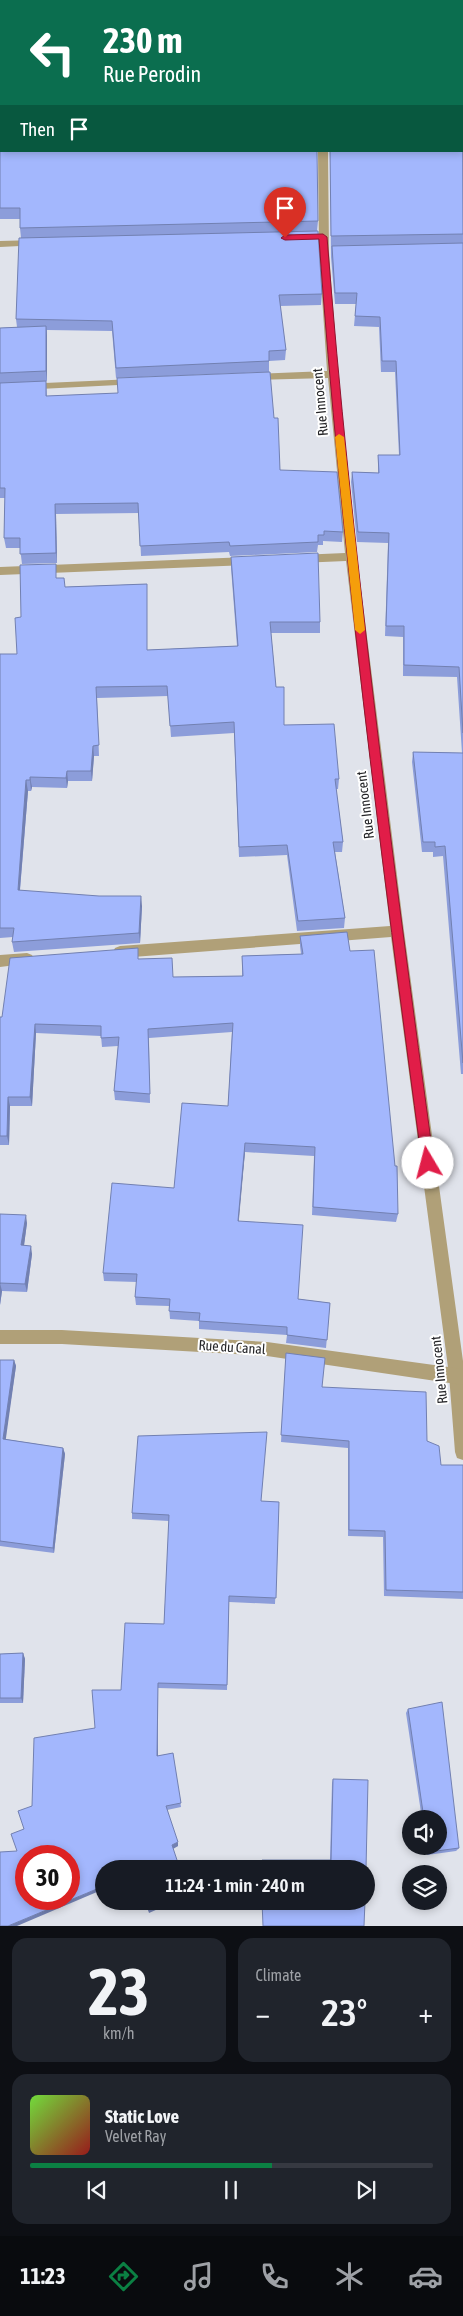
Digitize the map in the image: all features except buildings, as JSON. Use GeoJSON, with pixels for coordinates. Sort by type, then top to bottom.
{"type":"FeatureCollection","features":[{"type":"Feature","properties":{"kind":"street","name":"Rue Innocent"},"geometry":{"type":"LineString","coordinates":[[323,152],[318,237],[329,252],[333,374],[351,557],[397,931],[460,1376],[463,1452]]}},
{"type":"Feature","properties":{"kind":"street"},"geometry":{"type":"LineString","coordinates":[[0,244],[49,243]]}},
{"type":"Feature","properties":{"kind":"street"},"geometry":{"type":"LineString","coordinates":[[245,378],[333,374]]}},
{"type":"Feature","properties":{"kind":"street"},"geometry":{"type":"LineString","coordinates":[[0,388],[147,382]]}},
{"type":"Feature","properties":{"kind":"street"},"geometry":{"type":"LineString","coordinates":[[283,560],[351,557]]}},
{"type":"Feature","properties":{"kind":"street"},"geometry":{"type":"LineString","coordinates":[[0,571],[263,560]]}},
{"type":"Feature","properties":{"kind":"street"},"geometry":{"type":"LineString","coordinates":[[109,953],[397,931]]}},
{"type":"Feature","properties":{"kind":"street"},"geometry":{"type":"LineString","coordinates":[[0,961],[40,958]]}},
{"type":"Feature","properties":{"kind":"street","name":"Rue du Canal"},"geometry":{"type":"LineString","coordinates":[[0,1337],[62,1337],[267,1349],[460,1376]]}},
{"type":"Feature","properties":{"kind":"slow traffic"},"geometry":{"type":"LineString","coordinates":[[339,437],[360,630]]}},
{"type":"Feature","properties":{"kind":"route"},"geometry":{"type":"LineString","coordinates":[[285,238],[323,237],[333,374],[351,557],[397,931],[428,1163]]}}]}
